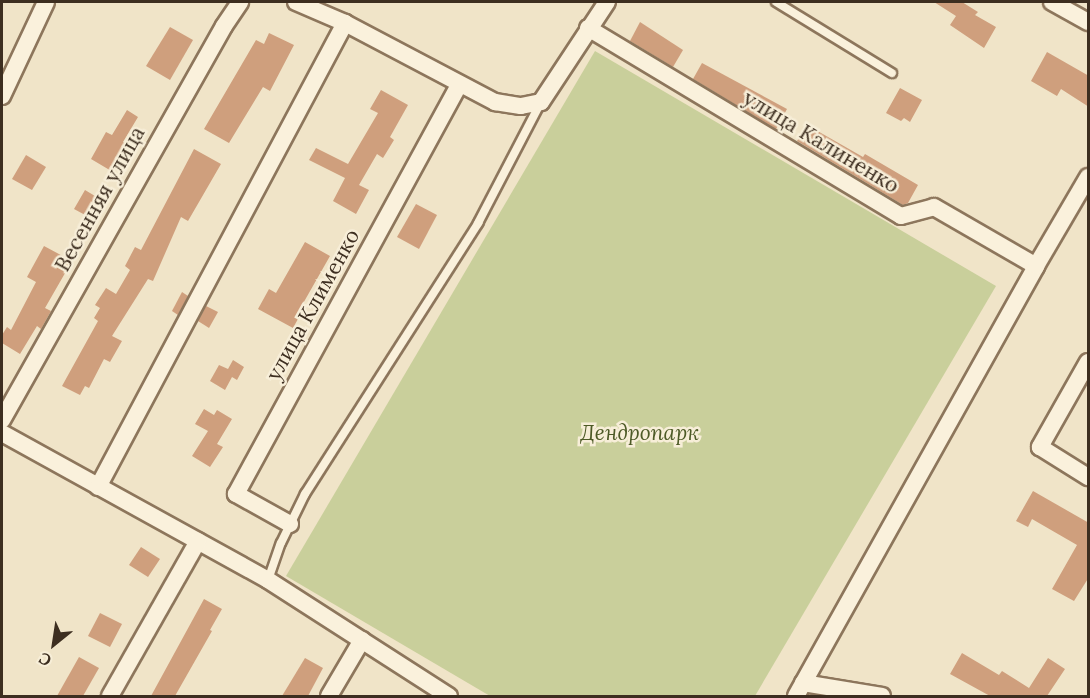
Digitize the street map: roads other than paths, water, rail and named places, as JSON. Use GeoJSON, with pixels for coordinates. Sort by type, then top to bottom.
{"type":"FeatureCollection","features":[{"type":"Feature","properties":{"kind":"street"},"geometry":{"type":"LineString","coordinates":[[2,96],[46,2]]}},
{"type":"Feature","properties":{"kind":"street","name":"Весенняя улица"},"geometry":{"type":"LineString","coordinates":[[2,420],[224,26],[240,2]]}},
{"type":"Feature","properties":{"kind":"street"},"geometry":{"type":"LineString","coordinates":[[296,2],[345,23],[495,102],[521,106],[541,102],[607,2]]}},
{"type":"Feature","properties":{"kind":"street"},"geometry":{"type":"LineString","coordinates":[[1052,2],[1089,22]]}},
{"type":"Feature","properties":{"kind":"street"},"geometry":{"type":"LineString","coordinates":[[98,487],[345,23]]}},
{"type":"Feature","properties":{"kind":"street","name":"улица Калиненко"},"geometry":{"type":"LineString","coordinates":[[588,28],[901,216],[934,207],[1036,266]]}},
{"type":"Feature","properties":{"kind":"street","name":"улица Клименко"},"geometry":{"type":"LineString","coordinates":[[290,524],[236,494],[460,84]]}},
{"type":"Feature","properties":{"kind":"street"},"geometry":{"type":"LineString","coordinates":[[882,696],[799,690],[1036,266],[1089,177]]}},
{"type":"Feature","properties":{"kind":"street"},"geometry":{"type":"LineString","coordinates":[[1089,362],[1040,447],[1089,477]]}},
{"type":"Feature","properties":{"kind":"street"},"geometry":{"type":"LineString","coordinates":[[2,433],[268,580],[442,695]]}},
{"type":"Feature","properties":{"kind":"street"},"geometry":{"type":"LineString","coordinates":[[110,696],[198,541]]}},
{"type":"Feature","properties":{"kind":"street"},"geometry":{"type":"LineString","coordinates":[[329,696],[362,640]]}},
{"type":"Feature","properties":{"kind":"lane"},"geometry":{"type":"LineString","coordinates":[[776,2],[892,73]]}},
{"type":"Feature","properties":{"kind":"lane"},"geometry":{"type":"LineString","coordinates":[[268,580],[290,524],[305,494],[478,223],[541,102]]}},
{"type":"Feature","properties":{"kind":"park label","name":"Дендропарк"},"geometry":{"type":"Point","coordinates":[640,433]}}]}
